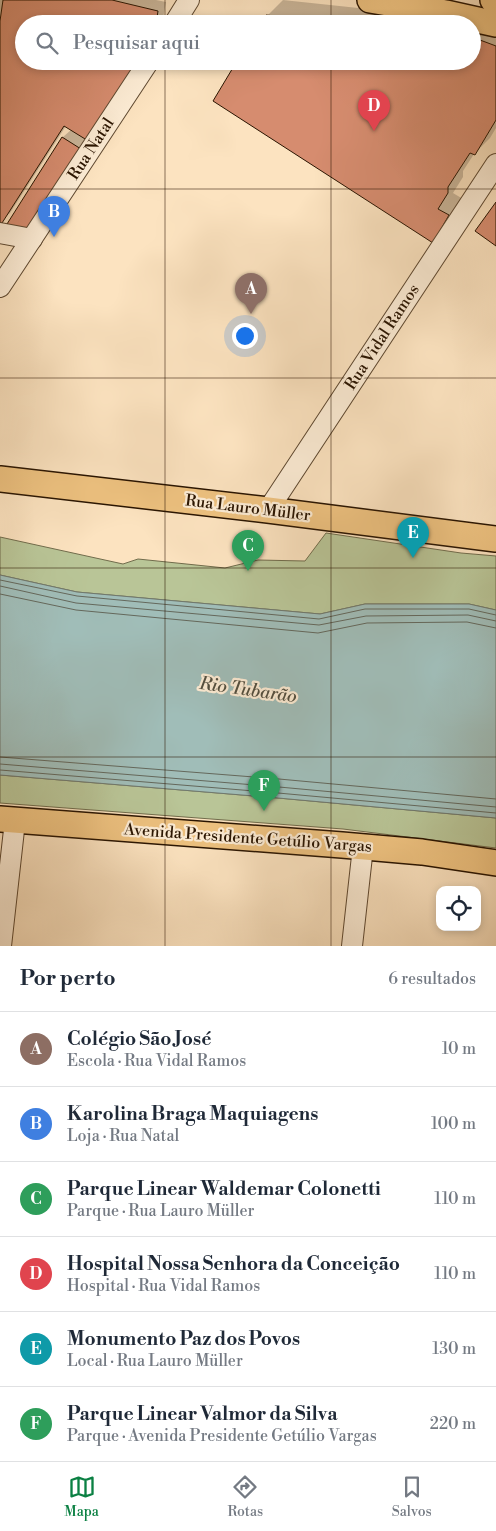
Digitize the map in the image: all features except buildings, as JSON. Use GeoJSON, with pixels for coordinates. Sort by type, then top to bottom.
{"type":"FeatureCollection","features":[{"type":"Feature","properties":{"kind":"main road"},"geometry":{"type":"LineString","coordinates":[[370,0],[455,15]]}},
{"type":"Feature","properties":{"kind":"main road"},"geometry":{"type":"LineString","coordinates":[[481,21],[496,24]]}},
{"type":"Feature","properties":{"kind":"main road","name":"Rua Lauro Müller"},"geometry":{"type":"LineString","coordinates":[[0,479],[496,539]]}},
{"type":"Feature","properties":{"kind":"main road","name":"Avenida Presidente Getúlio Vargas"},"geometry":{"type":"LineString","coordinates":[[7,820],[422,852],[496,863]]}},
{"type":"Feature","properties":{"kind":"street"},"geometry":{"type":"LineString","coordinates":[[180,15],[189,0]]}},
{"type":"Feature","properties":{"kind":"street","name":"Rua Natal"},"geometry":{"type":"LineString","coordinates":[[0,287],[143,70]]}},
{"type":"Feature","properties":{"kind":"street","name":"Rua Vidal Ramos"},"geometry":{"type":"LineString","coordinates":[[268,510],[496,164]]}},
{"type":"Feature","properties":{"kind":"street"},"geometry":{"type":"LineString","coordinates":[[0,233],[32,239]]}},
{"type":"Feature","properties":{"kind":"street"},"geometry":{"type":"LineString","coordinates":[[1,946],[7,820]]}},
{"type":"Feature","properties":{"kind":"street"},"geometry":{"type":"LineString","coordinates":[[352,946],[362,847]]}},
{"type":"Feature","properties":{"kind":"green space"},"geometry":{"type":"Polygon","coordinates":[[[326,533],[461,553],[496,556],[496,610],[469,604],[365,604],[320,614],[77,592],[0,575],[0,537],[123,564],[138,559],[225,568],[258,560],[305,561],[326,533]]]}},
{"type":"Feature","properties":{"kind":"green space"},"geometry":{"type":"Polygon","coordinates":[[[0,775],[496,818],[496,848],[343,829],[0,803],[0,775]]]}},
{"type":"Feature","properties":{"kind":"water","name":"Rio Tubarão"},"geometry":{"type":"Polygon","coordinates":[[[0,575],[77,592],[320,614],[365,604],[469,604],[496,610],[496,818],[0,775],[0,575]]]}},
{"type":"Feature","properties":{"kind":"place","name":"Hospital Nossa Senhora da Conceição"},"geometry":{"type":"Point","coordinates":[374,131]}},
{"type":"Feature","properties":{"kind":"place","name":"Karolina Braga Maquiagens"},"geometry":{"type":"Point","coordinates":[54,237]}},
{"type":"Feature","properties":{"kind":"place","name":"Colégio São José"},"geometry":{"type":"Point","coordinates":[251,314]}},
{"type":"Feature","properties":{"kind":"place","name":"Monumento Paz dos Povos"},"geometry":{"type":"Point","coordinates":[413,558]}},
{"type":"Feature","properties":{"kind":"place","name":"Parque Linear Waldemar Colonetti"},"geometry":{"type":"Point","coordinates":[248,571]}},
{"type":"Feature","properties":{"kind":"place","name":"Parque Linear Valmor da Silva"},"geometry":{"type":"Point","coordinates":[264,811]}}]}
